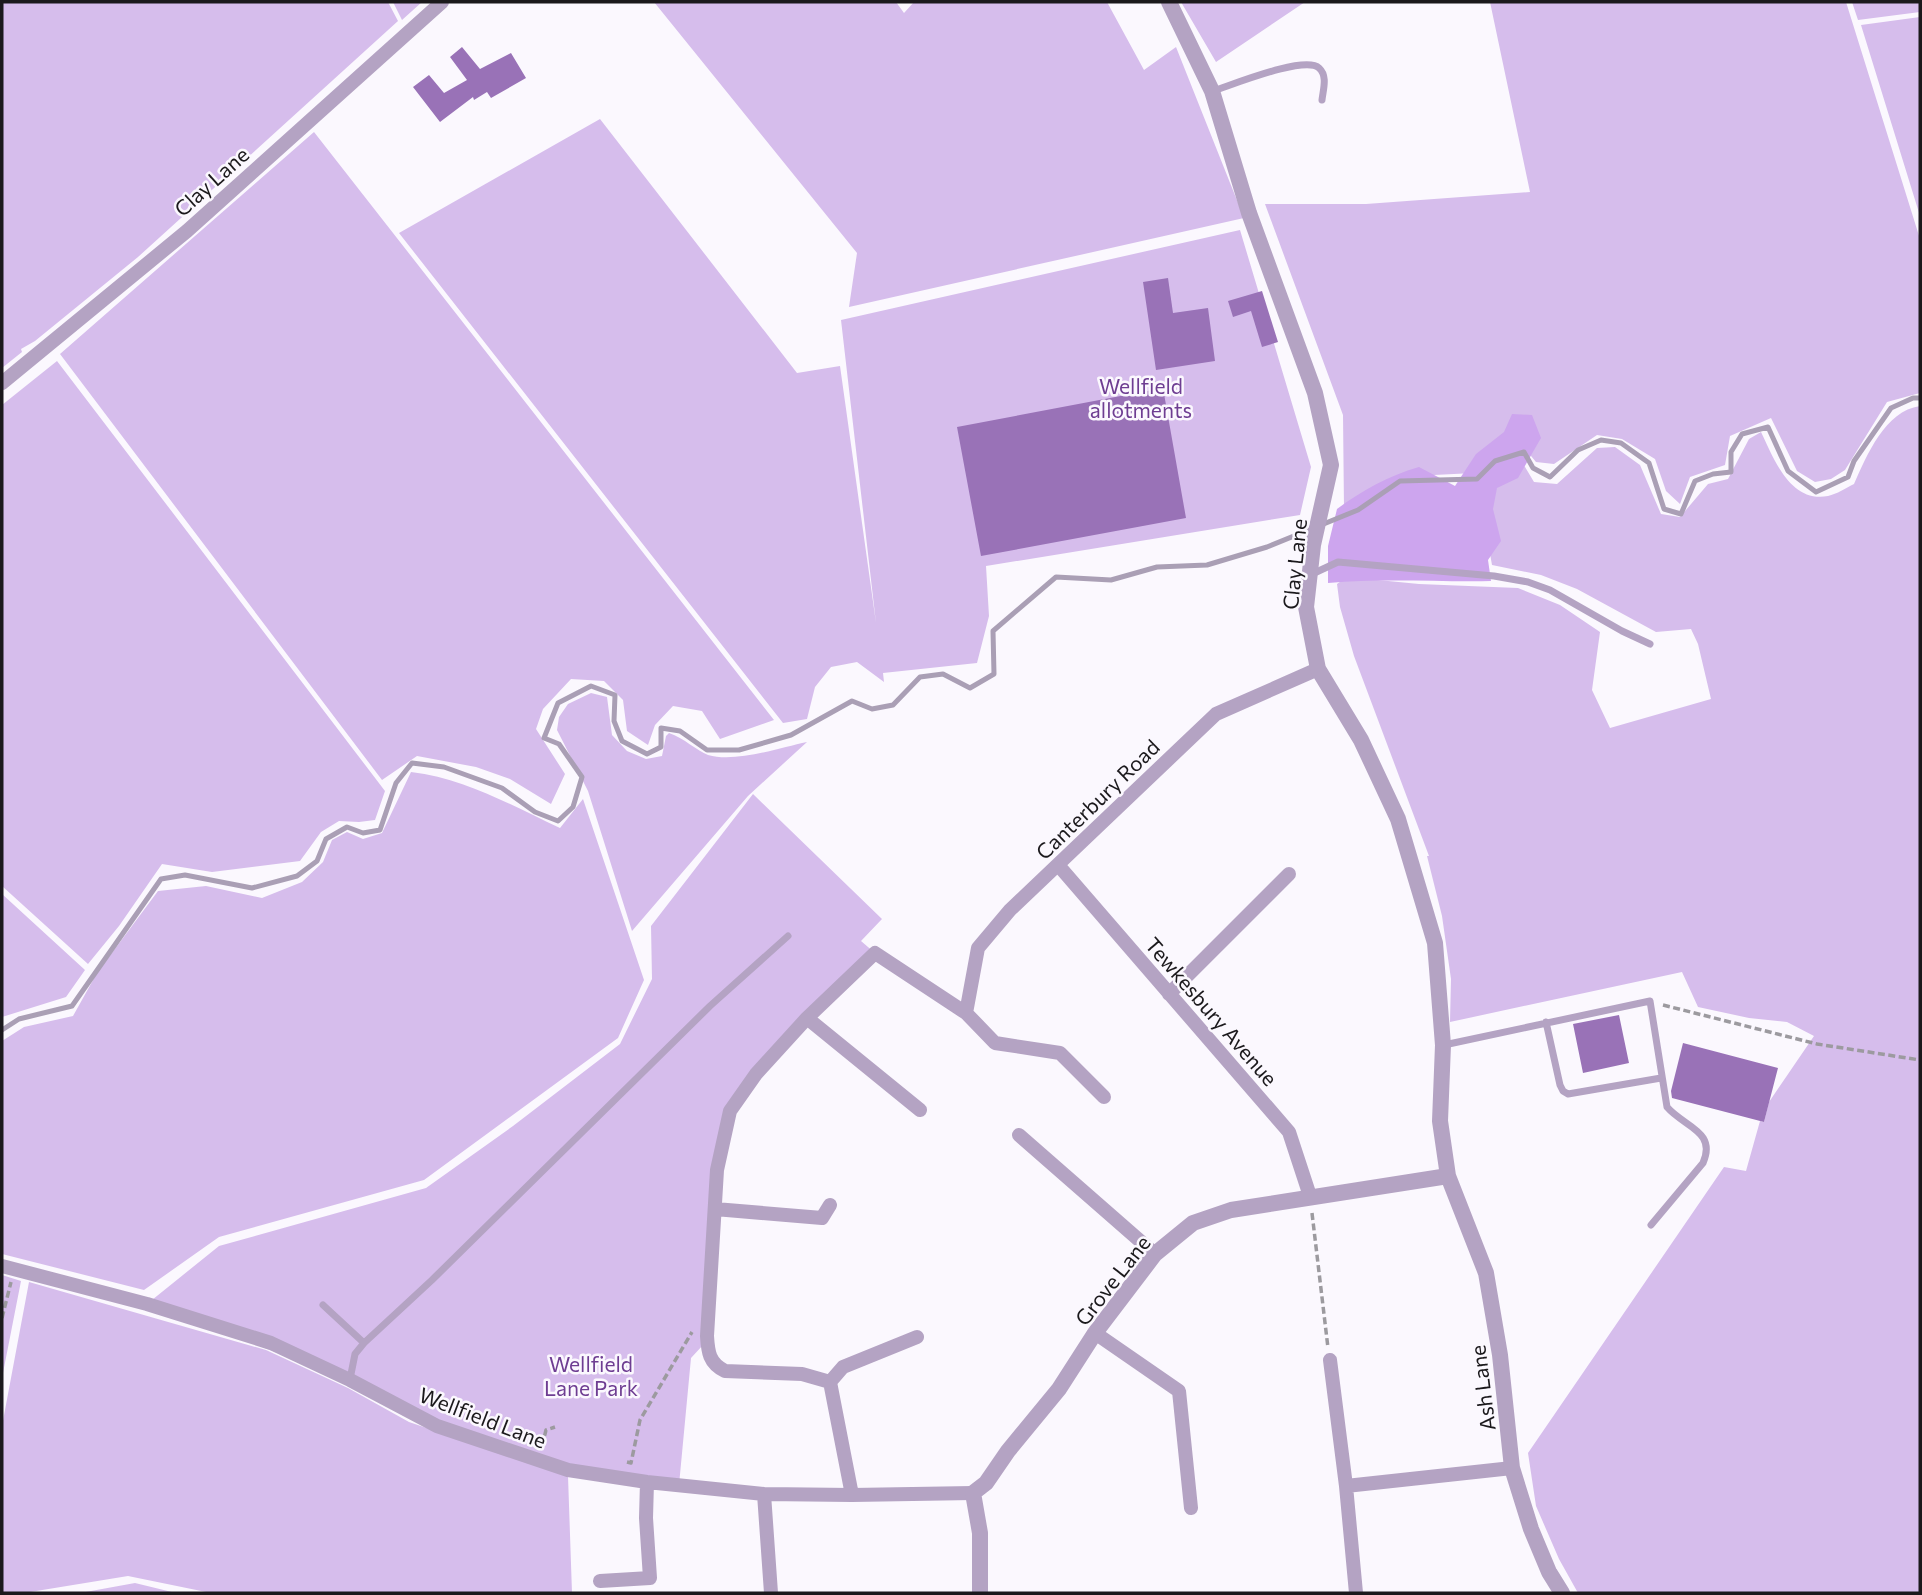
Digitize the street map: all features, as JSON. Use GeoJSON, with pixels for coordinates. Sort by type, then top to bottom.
{"type":"FeatureCollection","features":[{"type":"Feature","properties":{"kind":"street","name":"Clay Lane"},"geometry":{"type":"LineString","coordinates":[[2,383],[187,232],[442,2]]}},
{"type":"Feature","properties":{"kind":"street","name":"Clay Lane"},"geometry":{"type":"LineString","coordinates":[[1169,2],[1212,91],[1249,213],[1315,393],[1331,465],[1313,545],[1306,607],[1318,669],[1360,740],[1398,819],[1436,943],[1443,1045],[1440,1121],[1448,1176]]}},
{"type":"Feature","properties":{"kind":"street","name":"Canterbury Road"},"geometry":{"type":"LineString","coordinates":[[966,1013],[978,948],[1010,910],[1216,714],[1318,669]]}},
{"type":"Feature","properties":{"kind":"street","name":"Tewkesbury Avenue"},"geometry":{"type":"LineString","coordinates":[[1059,866],[1289,1132],[1310,1196]]}},
{"type":"Feature","properties":{"kind":"street"},"geometry":{"type":"LineString","coordinates":[[1169,994],[1289,874]]}},
{"type":"Feature","properties":{"kind":"street"},"geometry":{"type":"LineString","coordinates":[[830,1382],[802,1374],[725,1371],[716,1366],[708,1354],[717,1170],[730,1111],[756,1073],[807,1018],[875,953],[966,1013],[995,1043],[1060,1053],[1104,1097]]}},
{"type":"Feature","properties":{"kind":"street"},"geometry":{"type":"LineString","coordinates":[[807,1018],[920,1110]]}},
{"type":"Feature","properties":{"kind":"street"},"geometry":{"type":"LineString","coordinates":[[1019,1135],[1155,1254]]}},
{"type":"Feature","properties":{"kind":"street","name":"Grove Lane"},"geometry":{"type":"LineString","coordinates":[[973,1493],[986,1483],[1008,1451],[1059,1389],[1095,1333],[1155,1254],[1193,1223],[1231,1210],[1448,1176]]}},
{"type":"Feature","properties":{"kind":"street","name":"Ash Lane"},"geometry":{"type":"LineString","coordinates":[[1448,1176],[1486,1273],[1500,1355],[1512,1468],[1531,1529],[1549,1572],[1562,1593]]}},
{"type":"Feature","properties":{"kind":"street"},"geometry":{"type":"LineString","coordinates":[[715,1209],[822,1218],[830,1205]]}},
{"type":"Feature","properties":{"kind":"street","name":"Wellfield Lane"},"geometry":{"type":"LineString","coordinates":[[8,1268],[147,1304],[271,1343],[350,1380],[437,1426],[568,1470],[647,1482],[764,1494],[973,1493]]}},
{"type":"Feature","properties":{"kind":"street"},"geometry":{"type":"LineString","coordinates":[[1095,1333],[1179,1391],[1191,1508]]}},
{"type":"Feature","properties":{"kind":"street"},"geometry":{"type":"LineString","coordinates":[[830,1382],[843,1367],[917,1337]]}},
{"type":"Feature","properties":{"kind":"street"},"geometry":{"type":"LineString","coordinates":[[1330,1360],[1356,1593]]}},
{"type":"Feature","properties":{"kind":"street"},"geometry":{"type":"LineString","coordinates":[[830,1382],[852,1495]]}},
{"type":"Feature","properties":{"kind":"street"},"geometry":{"type":"LineString","coordinates":[[1346,1486],[1512,1468]]}},
{"type":"Feature","properties":{"kind":"street"},"geometry":{"type":"LineString","coordinates":[[600,1581],[650,1578],[646,1518],[647,1482]]}},
{"type":"Feature","properties":{"kind":"street"},"geometry":{"type":"LineString","coordinates":[[973,1493],[980,1533],[980,1593]]}},
{"type":"Feature","properties":{"kind":"street"},"geometry":{"type":"LineString","coordinates":[[764,1494],[771,1593]]}},
{"type":"Feature","properties":{"kind":"lane"},"geometry":{"type":"LineString","coordinates":[[1212,91],[1289,66],[1312,64],[1321,69],[1325,78],[1322,100]]}},
{"type":"Feature","properties":{"kind":"lane"},"geometry":{"type":"LineString","coordinates":[[1309,575],[1338,562],[1494,576],[1528,582],[1550,590],[1650,644]]}},
{"type":"Feature","properties":{"kind":"lane"},"geometry":{"type":"LineString","coordinates":[[350,1380],[355,1354],[364,1343],[432,1280],[710,1006],[788,936]]}},
{"type":"Feature","properties":{"kind":"lane"},"geometry":{"type":"LineString","coordinates":[[1443,1045],[1650,1001],[1667,1107],[1706,1140],[1709,1151],[1703,1163],[1651,1225]]}},
{"type":"Feature","properties":{"kind":"lane"},"geometry":{"type":"LineString","coordinates":[[1546,1022],[1560,1085],[1568,1094],[1661,1078]]}},
{"type":"Feature","properties":{"kind":"lane"},"geometry":{"type":"LineString","coordinates":[[323,1305],[364,1343]]}},
{"type":"Feature","properties":{"kind":"path"},"geometry":{"type":"LineString","coordinates":[[1650,1001],[1817,1044],[1920,1060]]}},
{"type":"Feature","properties":{"kind":"path"},"geometry":{"type":"LineString","coordinates":[[1310,1196],[1330,1360]]}},
{"type":"Feature","properties":{"kind":"path"},"geometry":{"type":"LineString","coordinates":[[2,1318],[8,1268]]}},
{"type":"Feature","properties":{"kind":"path"},"geometry":{"type":"LineString","coordinates":[[617,1461],[631,1463],[640,1420],[691,1332],[707,1336]]}},
{"type":"Feature","properties":{"kind":"path"},"geometry":{"type":"LineString","coordinates":[[551,1450],[541,1447],[546,1430],[555,1427]]}},
{"type":"Feature","properties":{"kind":"green space"},"geometry":{"type":"Polygon","coordinates":[[[2,2],[388,2],[398,21],[138,257],[35,341],[21,349],[22,352],[2,368],[2,2]]]}},
{"type":"Feature","properties":{"kind":"green space"},"geometry":{"type":"Polygon","coordinates":[[[393,2],[422,2],[402,20],[393,2]]]}},
{"type":"Feature","properties":{"kind":"green space"},"geometry":{"type":"Polygon","coordinates":[[[654,2],[896,2],[904,13],[914,2],[1107,2],[1144,70],[1176,47],[1244,218],[849,307],[857,253],[654,2]]]}},
{"type":"Feature","properties":{"kind":"green space"},"geometry":{"type":"Polygon","coordinates":[[[1181,2],[1305,2],[1216,62],[1181,2]]]}},
{"type":"Feature","properties":{"kind":"green space"},"geometry":{"type":"Polygon","coordinates":[[[1490,2],[1846,2],[1920,239],[1920,393],[1887,402],[1845,470],[1831,479],[1815,482],[1797,471],[1771,418],[1730,436],[1725,465],[1690,477],[1680,504],[1666,491],[1655,459],[1622,439],[1597,435],[1554,464],[1536,462],[1522,445],[1474,473],[1394,477],[1344,509],[1343,415],[1265,204],[1366,204],[1530,192],[1490,2]]]}},
{"type":"Feature","properties":{"kind":"green space"},"geometry":{"type":"Polygon","coordinates":[[[1852,2],[1920,2],[1920,12],[1858,20],[1852,2]]]}},
{"type":"Feature","properties":{"kind":"green space"},"geometry":{"type":"Polygon","coordinates":[[[1920,17],[1920,216],[1861,25],[1920,17]]]}},
{"type":"Feature","properties":{"kind":"green space","name":"Wellfield allotments"},"geometry":{"type":"Polygon","coordinates":[[[600,119],[797,373],[840,366],[876,623],[841,320],[1240,230],[1311,467],[1300,515],[986,566],[989,616],[977,663],[883,673],[884,682],[857,662],[831,667],[815,687],[807,719],[783,723],[399,233],[600,119]]]}},
{"type":"Feature","properties":{"kind":"green space"},"geometry":{"type":"Polygon","coordinates":[[[314,132],[774,720],[720,739],[702,711],[673,706],[655,725],[648,745],[627,731],[623,700],[604,681],[571,679],[543,709],[536,729],[565,774],[551,804],[510,779],[476,767],[417,756],[382,780],[60,354],[314,132]]]}},
{"type":"Feature","properties":{"kind":"green space"},"geometry":{"type":"Polygon","coordinates":[[[57,361],[385,791],[375,820],[339,821],[321,832],[300,861],[212,872],[162,864],[119,926],[88,964],[2,886],[2,405],[57,361]]]}},
{"type":"Feature","properties":{"kind":"green space"},"geometry":{"type":"Polygon","coordinates":[[[1920,406],[1920,1593],[1578,1593],[1559,1559],[1536,1506],[1528,1453],[1724,1167],[1746,1171],[1760,1121],[1764,1122],[1769,1102],[1814,1036],[1787,1022],[1749,1018],[1698,1007],[1682,972],[1450,1022],[1451,979],[1442,916],[1429,856],[1354,656],[1340,607],[1337,584],[1347,577],[1419,584],[1518,588],[1560,605],[1600,632],[1592,690],[1610,728],[1711,699],[1698,644],[1691,629],[1656,632],[1577,589],[1541,575],[1492,565],[1482,508],[1519,457],[1534,482],[1557,484],[1597,448],[1615,447],[1640,465],[1661,514],[1680,517],[1708,484],[1728,479],[1749,439],[1761,432],[1778,466],[1794,486],[1803,493],[1828,496],[1854,484],[1871,448],[1887,425],[1897,416],[1920,406]]]}},
{"type":"Feature","properties":{"kind":"green space"},"geometry":{"type":"Polygon","coordinates":[[[591,693],[607,697],[612,735],[627,751],[646,759],[662,756],[669,733],[708,755],[719,757],[757,754],[807,742],[748,796],[632,931],[588,791],[557,730],[559,717],[568,704],[591,693]]]}},
{"type":"Feature","properties":{"kind":"green space"},"geometry":{"type":"Polygon","coordinates":[[[411,772],[451,780],[470,787],[560,828],[583,799],[644,980],[618,1038],[424,1180],[219,1237],[144,1290],[2,1254],[2,1041],[24,1027],[73,1016],[97,973],[158,891],[206,886],[262,898],[302,882],[323,862],[332,840],[347,832],[363,839],[382,833],[411,772]]]}},
{"type":"Feature","properties":{"kind":"green space","name":"Wellfield Lane Park"},"geometry":{"type":"Polygon","coordinates":[[[753,794],[882,919],[861,941],[875,953],[730,1111],[703,1345],[691,1358],[679,1485],[568,1470],[437,1426],[350,1380],[147,1304],[219,1246],[426,1188],[620,1044],[652,979],[651,926],[753,794]]]}},
{"type":"Feature","properties":{"kind":"green space"},"geometry":{"type":"Polygon","coordinates":[[[2,894],[85,970],[66,997],[2,1017],[2,894]]]}},
{"type":"Feature","properties":{"kind":"green space"},"geometry":{"type":"Polygon","coordinates":[[[2,1275],[21,1281],[2,1378],[2,1275]]]}},
{"type":"Feature","properties":{"kind":"green space"},"geometry":{"type":"Polygon","coordinates":[[[29,1282],[266,1350],[348,1388],[409,1422],[568,1476],[572,1593],[211,1593],[128,1576],[24,1593],[2,1593],[2,1426],[29,1282]]]}},
{"type":"Feature","properties":{"kind":"green space"},"geometry":{"type":"Polygon","coordinates":[[[135,1583],[176,1593],[80,1593],[135,1583]]]}},
{"type":"Feature","properties":{"kind":"shaded area"},"geometry":{"type":"Polygon","coordinates":[[[1512,414],[1532,415],[1541,438],[1518,478],[1497,488],[1493,509],[1501,541],[1488,560],[1491,581],[1389,580],[1328,583],[1328,546],[1337,509],[1376,484],[1419,467],[1455,486],[1476,454],[1504,432],[1512,414]]]}},
{"type":"Feature","properties":{"kind":"building"},"geometry":{"type":"Polygon","coordinates":[[[462,47],[480,69],[511,53],[526,78],[491,98],[487,92],[474,100],[473,97],[440,122],[413,87],[429,75],[444,93],[467,80],[450,57],[462,47]]]}},
{"type":"Feature","properties":{"kind":"building"},"geometry":{"type":"Polygon","coordinates":[[[1168,278],[1173,313],[1208,308],[1215,361],[1156,370],[1143,282],[1168,278]]]}},
{"type":"Feature","properties":{"kind":"building"},"geometry":{"type":"Polygon","coordinates":[[[1262,291],[1278,342],[1262,347],[1251,311],[1233,317],[1228,301],[1262,291]]]}},
{"type":"Feature","properties":{"kind":"building"},"geometry":{"type":"Polygon","coordinates":[[[1163,388],[1186,518],[981,556],[957,427],[1163,388]]]}},
{"type":"Feature","properties":{"kind":"building"},"geometry":{"type":"Polygon","coordinates":[[[1619,1015],[1629,1063],[1583,1073],[1573,1024],[1619,1015]]]}},
{"type":"Feature","properties":{"kind":"building"},"geometry":{"type":"Polygon","coordinates":[[[1683,1043],[1778,1068],[1764,1122],[1672,1098],[1671,1091],[1683,1043]]]}},
{"type":"Feature","properties":{"kind":"waterway"},"geometry":{"type":"LineString","coordinates":[[2,1030],[19,1019],[72,1006],[161,879],[185,875],[252,888],[297,876],[317,861],[326,839],[347,827],[363,833],[380,830],[396,783],[412,763],[444,767],[502,788],[535,812],[558,821],[573,807],[582,777],[559,744],[544,738],[558,703],[591,686],[615,695],[614,721],[622,741],[647,754],[661,747],[661,728],[680,731],[707,750],[739,750],[791,735],[852,701],[872,709],[893,705],[920,677],[943,674],[970,688],[994,674],[993,631],[1056,577],[1111,580],[1157,567],[1207,565],[1267,547],[1358,510],[1400,481],[1477,479],[1495,461],[1524,452],[1533,468],[1550,477],[1578,450],[1601,440],[1621,443],[1649,463],[1664,509],[1681,514],[1695,481],[1713,474],[1731,472],[1731,452],[1742,434],[1768,427],[1788,471],[1816,492],[1848,477],[1854,461],[1891,408],[1913,398],[1920,398]]}}]}
